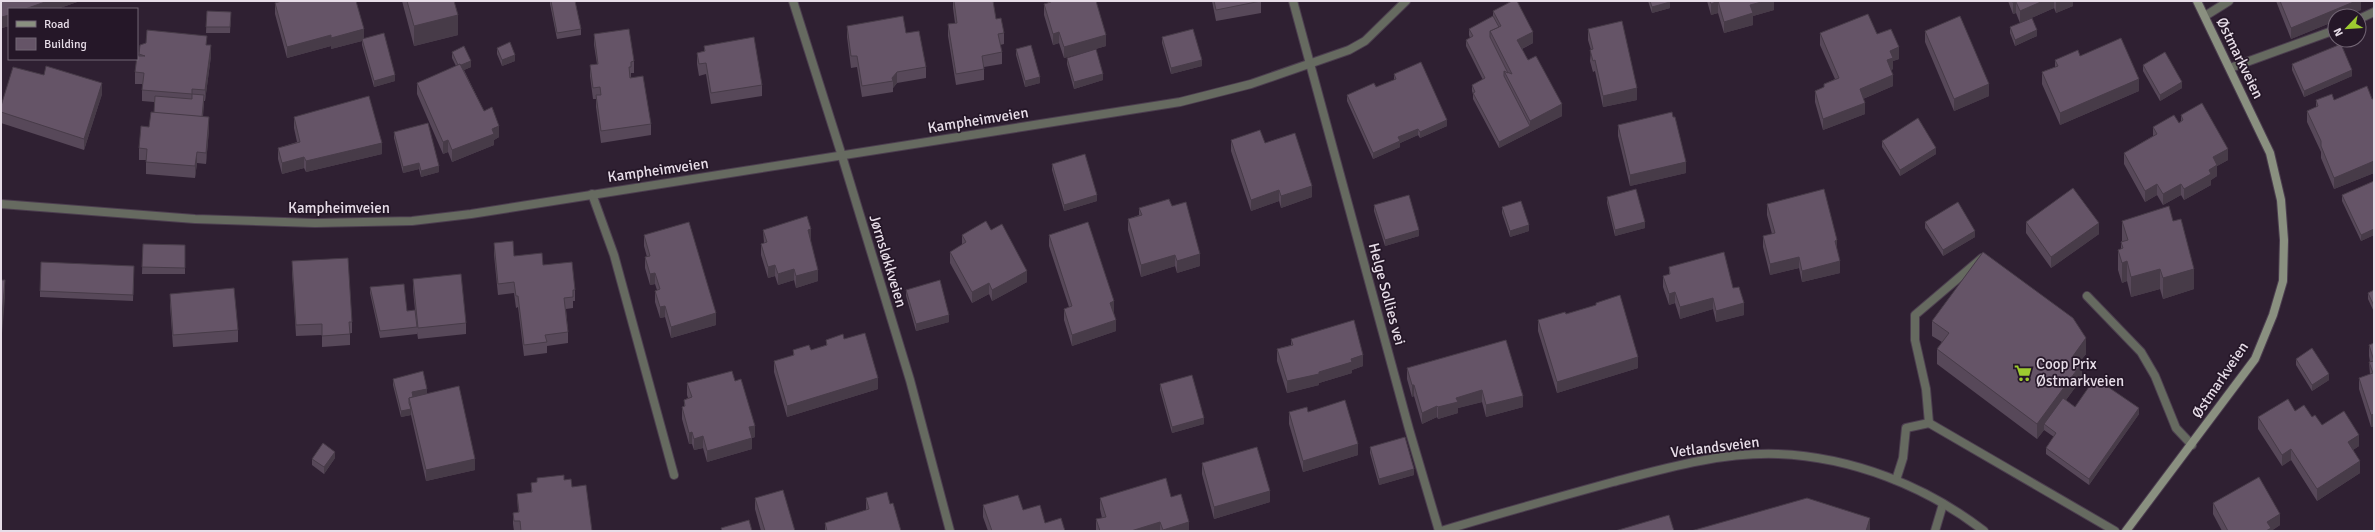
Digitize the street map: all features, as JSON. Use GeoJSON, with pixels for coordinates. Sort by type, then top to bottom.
{"type":"FeatureCollection","features":[{"type":"Feature","properties":{"kind":"street","name":"Jørnsløkkveien"},"geometry":{"type":"LineString","coordinates":[[793,1],[910,380],[950,531]]}},
{"type":"Feature","properties":{"kind":"street"},"geometry":{"type":"LineString","coordinates":[[1293,1],[1311,64]]}},
{"type":"Feature","properties":{"kind":"street","name":"Kampheimveien"},"geometry":{"type":"LineString","coordinates":[[1,204],[70,211],[195,219],[315,223],[388,222],[471,214],[1180,102],[1251,84],[1349,50],[1365,41],[1406,1]]}},
{"type":"Feature","properties":{"kind":"street","name":"Østmarkveien"},"geometry":{"type":"LineString","coordinates":[[2126,531],[2255,359],[2273,315],[2283,281],[2284,240],[2281,200],[2270,153],[2197,1]]}},
{"type":"Feature","properties":{"kind":"street"},"geometry":{"type":"LineString","coordinates":[[2205,16],[2229,1]]}},
{"type":"Feature","properties":{"kind":"street"},"geometry":{"type":"LineString","coordinates":[[2230,68],[2327,33]]}},
{"type":"Feature","properties":{"kind":"street","name":"Helge Sollies vei"},"geometry":{"type":"LineString","coordinates":[[1311,64],[1407,421],[1440,531]]}},
{"type":"Feature","properties":{"kind":"street"},"geometry":{"type":"LineString","coordinates":[[592,194],[614,255],[674,475]]}},
{"type":"Feature","properties":{"kind":"street"},"geometry":{"type":"LineString","coordinates":[[1929,423],[1926,389],[1915,340],[1915,315],[1982,258]]}},
{"type":"Feature","properties":{"kind":"street"},"geometry":{"type":"LineString","coordinates":[[2088,296],[2141,352],[2155,376],[2176,428],[2192,445]]}},
{"type":"Feature","properties":{"kind":"street"},"geometry":{"type":"LineString","coordinates":[[1896,480],[1904,458],[1906,428],[1929,423],[2115,531]]}},
{"type":"Feature","properties":{"kind":"street","name":"Vetlandsveien"},"geometry":{"type":"LineString","coordinates":[[1440,531],[1670,467],[1726,457],[1778,454],[1831,460],[1896,480],[1943,504],[1984,531]]}},
{"type":"Feature","properties":{"kind":"street"},"geometry":{"type":"LineString","coordinates":[[1935,531],[1943,504]]}},
{"type":"Feature","properties":{"kind":"building"},"geometry":{"type":"Polygon","coordinates":[[[1,1],[48,1],[28,8],[8,8],[8,15],[2,17],[1,1]]]}},
{"type":"Feature","properties":{"kind":"building"},"geometry":{"type":"Polygon","coordinates":[[[282,1],[356,1],[364,29],[331,38],[331,35],[287,47],[275,3],[282,1]]]}},
{"type":"Feature","properties":{"kind":"building"},"geometry":{"type":"Polygon","coordinates":[[[407,1],[454,1],[458,15],[414,26],[407,1]]]}},
{"type":"Feature","properties":{"kind":"building"},"geometry":{"type":"Polygon","coordinates":[[[551,1],[575,1],[581,29],[557,33],[551,1]]]}},
{"type":"Feature","properties":{"kind":"building"},"geometry":{"type":"Polygon","coordinates":[[[954,1],[993,1],[996,19],[1001,18],[1004,33],[998,34],[1002,52],[982,56],[984,69],[956,74],[948,24],[957,23],[954,1]]]}},
{"type":"Feature","properties":{"kind":"building"},"geometry":{"type":"Polygon","coordinates":[[[1051,1],[1096,1],[1106,35],[1064,47],[1059,32],[1053,34],[1044,4],[1051,1]]]}},
{"type":"Feature","properties":{"kind":"building"},"geometry":{"type":"Polygon","coordinates":[[[1214,1],[1261,1],[1216,10],[1214,1]]]}},
{"type":"Feature","properties":{"kind":"building"},"geometry":{"type":"Polygon","coordinates":[[[1512,1],[1517,1],[1533,32],[1517,40],[1528,60],[1536,56],[1562,104],[1530,121],[1504,71],[1512,74],[1490,31],[1501,26],[1493,11],[1512,1]]]}},
{"type":"Feature","properties":{"kind":"building"},"geometry":{"type":"Polygon","coordinates":[[[1650,1],[1669,1],[1670,2],[1652,7],[1650,1]]]}},
{"type":"Feature","properties":{"kind":"building"},"geometry":{"type":"Polygon","coordinates":[[[1710,1],[1718,1],[1711,4],[1710,1]]]}},
{"type":"Feature","properties":{"kind":"building"},"geometry":{"type":"Polygon","coordinates":[[[1718,1],[1765,1],[1750,5],[1753,13],[1724,22],[1718,1]]]}},
{"type":"Feature","properties":{"kind":"building"},"geometry":{"type":"Polygon","coordinates":[[[2013,1],[2043,1],[2020,11],[2016,2],[2013,3],[2013,1]]]}},
{"type":"Feature","properties":{"kind":"building"},"geometry":{"type":"Polygon","coordinates":[[[2280,1],[2356,1],[2339,8],[2327,8],[2327,13],[2291,28],[2280,1]]]}},
{"type":"Feature","properties":{"kind":"building"},"geometry":{"type":"Polygon","coordinates":[[[207,11],[231,12],[230,27],[206,27],[207,11]]]}},
{"type":"Feature","properties":{"kind":"building"},"geometry":{"type":"Polygon","coordinates":[[[1868,14],[1877,34],[1891,29],[1899,47],[1890,51],[1893,58],[1887,60],[1893,75],[1860,89],[1865,103],[1823,119],[1815,91],[1824,87],[1824,84],[1839,78],[1820,33],[1868,14]]]}},
{"type":"Feature","properties":{"kind":"building"},"geometry":{"type":"Polygon","coordinates":[[[903,16],[906,33],[919,31],[926,67],[897,72],[892,78],[893,81],[862,86],[857,56],[851,56],[847,26],[903,16]]]}},
{"type":"Feature","properties":{"kind":"building"},"geometry":{"type":"Polygon","coordinates":[[[1493,16],[1499,27],[1490,31],[1490,37],[1508,73],[1504,71],[1504,76],[1530,126],[1499,142],[1473,93],[1475,92],[1472,85],[1485,78],[1466,40],[1473,36],[1469,29],[1493,16]]]}},
{"type":"Feature","properties":{"kind":"building"},"geometry":{"type":"Polygon","coordinates":[[[1960,16],[1989,84],[1954,99],[1925,31],[1960,16]]]}},
{"type":"Feature","properties":{"kind":"building"},"geometry":{"type":"Polygon","coordinates":[[[2032,18],[2037,30],[2015,40],[2010,27],[2032,18]]]}},
{"type":"Feature","properties":{"kind":"building"},"geometry":{"type":"Polygon","coordinates":[[[1622,21],[1637,88],[1603,96],[1595,60],[1593,61],[1590,50],[1593,49],[1588,29],[1622,21]]]}},
{"type":"Feature","properties":{"kind":"building"},"geometry":{"type":"Polygon","coordinates":[[[629,29],[634,61],[631,62],[631,67],[629,67],[630,78],[643,76],[651,124],[601,131],[596,95],[601,95],[600,87],[593,88],[590,65],[598,64],[594,34],[629,29]]]}},
{"type":"Feature","properties":{"kind":"building"},"geometry":{"type":"Polygon","coordinates":[[[1193,29],[1202,60],[1171,68],[1162,37],[1193,29]]]}},
{"type":"Feature","properties":{"kind":"building"},"geometry":{"type":"Polygon","coordinates":[[[147,30],[207,36],[206,45],[211,45],[205,90],[192,89],[192,94],[142,90],[144,73],[135,72],[138,56],[145,56],[139,54],[140,45],[146,43],[147,30]]]}},
{"type":"Feature","properties":{"kind":"building"},"geometry":{"type":"Polygon","coordinates":[[[384,33],[395,75],[374,81],[362,39],[384,33]]]}},
{"type":"Feature","properties":{"kind":"building"},"geometry":{"type":"Polygon","coordinates":[[[754,37],[762,85],[711,93],[706,63],[699,64],[697,53],[705,51],[704,46],[754,37]]]}},
{"type":"Feature","properties":{"kind":"building"},"geometry":{"type":"Polygon","coordinates":[[[2121,38],[2139,79],[2060,113],[2042,72],[2058,66],[2055,60],[2078,50],[2080,56],[2121,38]]]}},
{"type":"Feature","properties":{"kind":"building"},"geometry":{"type":"Polygon","coordinates":[[[510,42],[515,55],[502,60],[497,48],[510,42]]]}},
{"type":"Feature","properties":{"kind":"building"},"geometry":{"type":"Polygon","coordinates":[[[1031,45],[1040,77],[1025,81],[1016,49],[1031,45]]]}},
{"type":"Feature","properties":{"kind":"building"},"geometry":{"type":"Polygon","coordinates":[[[464,46],[471,61],[458,65],[452,52],[464,46]]]}},
{"type":"Feature","properties":{"kind":"building"},"geometry":{"type":"Polygon","coordinates":[[[2331,48],[2343,48],[2352,70],[2304,91],[2292,64],[2331,48]]]}},
{"type":"Feature","properties":{"kind":"building"},"geometry":{"type":"Polygon","coordinates":[[[1096,49],[1103,74],[1074,82],[1067,58],[1096,49]]]}},
{"type":"Feature","properties":{"kind":"building"},"geometry":{"type":"Polygon","coordinates":[[[2165,52],[2182,82],[2160,95],[2143,65],[2165,52]]]}},
{"type":"Feature","properties":{"kind":"building"},"geometry":{"type":"Polygon","coordinates":[[[1421,62],[1447,120],[1420,132],[1418,129],[1398,137],[1400,141],[1373,153],[1347,95],[1374,83],[1376,87],[1396,79],[1394,74],[1421,62]]]}},
{"type":"Feature","properties":{"kind":"building"},"geometry":{"type":"Polygon","coordinates":[[[460,64],[484,111],[492,107],[499,126],[492,129],[494,134],[452,150],[448,140],[443,142],[417,83],[460,64]]]}},
{"type":"Feature","properties":{"kind":"building"},"geometry":{"type":"Polygon","coordinates":[[[46,66],[102,83],[84,139],[1,112],[1,106],[13,67],[44,75],[46,66]]]}},
{"type":"Feature","properties":{"kind":"building"},"geometry":{"type":"Polygon","coordinates":[[[2367,86],[2372,99],[2374,99],[2374,161],[2334,178],[2321,146],[2321,141],[2307,111],[2318,106],[2316,100],[2332,94],[2334,100],[2367,86]]]}},
{"type":"Feature","properties":{"kind":"building"},"geometry":{"type":"Polygon","coordinates":[[[192,94],[204,95],[202,117],[154,113],[155,96],[192,99],[192,94]]]}},
{"type":"Feature","properties":{"kind":"building"},"geometry":{"type":"Polygon","coordinates":[[[369,96],[382,143],[306,161],[304,157],[282,163],[278,148],[300,142],[294,117],[369,96]]]}},
{"type":"Feature","properties":{"kind":"building"},"geometry":{"type":"Polygon","coordinates":[[[2202,103],[2228,149],[2213,157],[2217,165],[2209,170],[2211,174],[2184,189],[2181,184],[2163,194],[2157,184],[2145,191],[2124,153],[2157,134],[2153,127],[2174,115],[2179,123],[2183,120],[2181,115],[2202,103]]]}},
{"type":"Feature","properties":{"kind":"building"},"geometry":{"type":"Polygon","coordinates":[[[151,112],[209,117],[206,153],[197,152],[195,166],[146,162],[147,149],[139,148],[141,126],[149,127],[151,112]]]}},
{"type":"Feature","properties":{"kind":"building"},"geometry":{"type":"Polygon","coordinates":[[[1672,112],[1673,117],[1675,117],[1686,162],[1630,175],[1618,125],[1672,112]]]}},
{"type":"Feature","properties":{"kind":"building"},"geometry":{"type":"Polygon","coordinates":[[[1918,118],[1936,148],[1900,170],[1882,141],[1918,118]]]}},
{"type":"Feature","properties":{"kind":"building"},"geometry":{"type":"Polygon","coordinates":[[[428,123],[439,166],[421,171],[419,163],[403,167],[394,132],[428,123]]]}},
{"type":"Feature","properties":{"kind":"building"},"geometry":{"type":"Polygon","coordinates":[[[1260,130],[1265,143],[1295,133],[1312,186],[1281,196],[1279,190],[1251,200],[1231,140],[1260,130]]]}},
{"type":"Feature","properties":{"kind":"building"},"geometry":{"type":"Polygon","coordinates":[[[1085,154],[1097,195],[1064,205],[1052,164],[1085,154]]]}},
{"type":"Feature","properties":{"kind":"building"},"geometry":{"type":"Polygon","coordinates":[[[2374,181],[2374,229],[2361,235],[2342,195],[2374,181]]]}},
{"type":"Feature","properties":{"kind":"building"},"geometry":{"type":"Polygon","coordinates":[[[2073,188],[2099,223],[2051,257],[2026,222],[2073,188]]]}},
{"type":"Feature","properties":{"kind":"building"},"geometry":{"type":"Polygon","coordinates":[[[1636,189],[1645,222],[1615,230],[1607,197],[1636,189]]]}},
{"type":"Feature","properties":{"kind":"building"},"geometry":{"type":"Polygon","coordinates":[[[1824,189],[1837,240],[1835,241],[1840,261],[1802,271],[1799,257],[1770,264],[1763,236],[1775,233],[1767,204],[1824,189]]]}},
{"type":"Feature","properties":{"kind":"building"},"geometry":{"type":"Polygon","coordinates":[[[1409,195],[1419,230],[1385,240],[1374,205],[1409,195]]]}},
{"type":"Feature","properties":{"kind":"building"},"geometry":{"type":"Polygon","coordinates":[[[1169,199],[1172,206],[1186,202],[1200,254],[1177,261],[1175,255],[1141,265],[1128,219],[1142,215],[1139,208],[1169,199]]]}},
{"type":"Feature","properties":{"kind":"building"},"geometry":{"type":"Polygon","coordinates":[[[1521,201],[1529,225],[1510,231],[1502,207],[1521,201]]]}},
{"type":"Feature","properties":{"kind":"building"},"geometry":{"type":"Polygon","coordinates":[[[1958,202],[1975,231],[1943,250],[1925,222],[1958,202]]]}},
{"type":"Feature","properties":{"kind":"building"},"geometry":{"type":"Polygon","coordinates":[[[2169,206],[2173,221],[2181,219],[2194,269],[2163,278],[2160,269],[2131,277],[2127,261],[2122,263],[2118,250],[2123,248],[2121,242],[2128,240],[2122,221],[2169,206]]]}},
{"type":"Feature","properties":{"kind":"building"},"geometry":{"type":"Polygon","coordinates":[[[807,216],[811,229],[808,230],[818,270],[796,276],[794,269],[778,274],[775,265],[768,267],[761,244],[767,242],[763,230],[807,216]]]}},
{"type":"Feature","properties":{"kind":"building"},"geometry":{"type":"Polygon","coordinates":[[[986,221],[991,230],[1002,224],[1027,271],[992,290],[989,283],[972,292],[950,252],[966,242],[962,235],[986,221]]]}},
{"type":"Feature","properties":{"kind":"building"},"geometry":{"type":"Polygon","coordinates":[[[689,222],[716,313],[671,327],[665,306],[660,307],[655,291],[660,289],[655,273],[650,274],[645,257],[650,256],[644,235],[689,222]]]}},
{"type":"Feature","properties":{"kind":"building"},"geometry":{"type":"Polygon","coordinates":[[[1088,222],[1114,301],[1110,303],[1116,320],[1072,335],[1064,309],[1072,306],[1049,235],[1088,222]]]}},
{"type":"Feature","properties":{"kind":"building"},"geometry":{"type":"Polygon","coordinates":[[[513,241],[514,256],[542,253],[543,265],[572,262],[575,290],[573,290],[573,297],[564,298],[568,332],[545,335],[547,342],[524,345],[518,296],[516,296],[514,282],[498,284],[494,243],[513,241]]]}},
{"type":"Feature","properties":{"kind":"building"},"geometry":{"type":"Polygon","coordinates":[[[143,244],[185,245],[185,268],[142,267],[143,244]]]}},
{"type":"Feature","properties":{"kind":"building"},"geometry":{"type":"Polygon","coordinates":[[[1724,252],[1733,288],[1739,287],[1744,303],[1716,311],[1713,298],[1680,307],[1675,292],[1669,294],[1663,276],[1670,274],[1669,267],[1724,252]]]}},
{"type":"Feature","properties":{"kind":"building"},"geometry":{"type":"Polygon","coordinates":[[[1983,252],[2073,318],[2086,338],[2073,356],[2082,363],[2037,424],[1937,349],[1949,333],[1932,321],[1983,252]]]}},
{"type":"Feature","properties":{"kind":"building"},"geometry":{"type":"Polygon","coordinates":[[[348,258],[352,322],[349,322],[350,334],[322,336],[322,324],[296,325],[292,261],[348,258]]]}},
{"type":"Feature","properties":{"kind":"building"},"geometry":{"type":"Polygon","coordinates":[[[41,262],[134,266],[133,295],[40,291],[41,262]]]}},
{"type":"Feature","properties":{"kind":"building"},"geometry":{"type":"Polygon","coordinates":[[[461,274],[466,323],[418,328],[413,279],[461,274]]]}},
{"type":"Feature","properties":{"kind":"building"},"geometry":{"type":"Polygon","coordinates":[[[1,280],[5,280],[1,328],[1,280]]]}},
{"type":"Feature","properties":{"kind":"building"},"geometry":{"type":"Polygon","coordinates":[[[940,280],[949,315],[916,324],[906,290],[940,280]]]}},
{"type":"Feature","properties":{"kind":"building"},"geometry":{"type":"Polygon","coordinates":[[[404,284],[407,311],[415,310],[417,327],[380,331],[370,287],[404,284]]]}},
{"type":"Feature","properties":{"kind":"building"},"geometry":{"type":"Polygon","coordinates":[[[234,288],[238,330],[173,335],[170,294],[234,288]]]}},
{"type":"Feature","properties":{"kind":"building"},"geometry":{"type":"Polygon","coordinates":[[[2374,290],[2374,306],[2368,293],[2374,290]]]}},
{"type":"Feature","properties":{"kind":"building"},"geometry":{"type":"Polygon","coordinates":[[[1620,295],[1638,357],[1557,382],[1538,320],[1565,312],[1566,314],[1596,305],[1596,303],[1620,295]]]}},
{"type":"Feature","properties":{"kind":"building"},"geometry":{"type":"Polygon","coordinates":[[[1354,320],[1363,355],[1351,359],[1352,362],[1319,372],[1319,374],[1287,381],[1277,349],[1293,345],[1291,339],[1354,320]]]}},
{"type":"Feature","properties":{"kind":"building"},"geometry":{"type":"Polygon","coordinates":[[[865,333],[878,378],[787,406],[774,361],[794,355],[793,350],[809,345],[811,350],[827,345],[826,340],[843,334],[844,339],[865,333]]]}},
{"type":"Feature","properties":{"kind":"building"},"geometry":{"type":"Polygon","coordinates":[[[1506,340],[1523,396],[1486,405],[1482,390],[1456,398],[1458,402],[1437,406],[1422,413],[1414,385],[1412,385],[1407,368],[1506,340]]]}},
{"type":"Feature","properties":{"kind":"building"},"geometry":{"type":"Polygon","coordinates":[[[2374,343],[2374,361],[2369,345],[2374,343]]]}},
{"type":"Feature","properties":{"kind":"building"},"geometry":{"type":"Polygon","coordinates":[[[2312,348],[2329,374],[2312,385],[2296,359],[2312,348]]]}},
{"type":"Feature","properties":{"kind":"building"},"geometry":{"type":"Polygon","coordinates":[[[2374,361],[2374,414],[2371,415],[2359,378],[2373,373],[2369,362],[2374,361]]]}},
{"type":"Feature","properties":{"kind":"building"},"geometry":{"type":"Polygon","coordinates":[[[423,371],[427,389],[412,392],[413,397],[409,398],[411,409],[401,411],[393,379],[423,371]]]}},
{"type":"Feature","properties":{"kind":"building"},"geometry":{"type":"Polygon","coordinates":[[[732,371],[735,381],[741,379],[755,426],[749,427],[752,438],[707,451],[703,436],[694,439],[692,432],[689,433],[682,407],[685,406],[684,400],[692,397],[687,383],[732,371]]]}},
{"type":"Feature","properties":{"kind":"building"},"geometry":{"type":"Polygon","coordinates":[[[1192,375],[1204,418],[1172,427],[1160,384],[1192,375]]]}},
{"type":"Feature","properties":{"kind":"building"},"geometry":{"type":"Polygon","coordinates":[[[2095,378],[2139,408],[2089,479],[2046,448],[2056,433],[2044,424],[2063,398],[2075,407],[2095,378]]]}},
{"type":"Feature","properties":{"kind":"building"},"geometry":{"type":"Polygon","coordinates":[[[459,386],[475,459],[426,470],[409,398],[459,386]]]}},
{"type":"Feature","properties":{"kind":"building"},"geometry":{"type":"Polygon","coordinates":[[[2288,399],[2295,411],[2304,405],[2312,417],[2315,415],[2322,425],[2344,411],[2359,435],[2348,442],[2360,461],[2317,489],[2291,449],[2282,455],[2258,417],[2288,399]]]}},
{"type":"Feature","properties":{"kind":"building"},"geometry":{"type":"Polygon","coordinates":[[[1345,400],[1358,444],[1303,461],[1289,412],[1307,407],[1308,412],[1345,400]]]}},
{"type":"Feature","properties":{"kind":"building"},"geometry":{"type":"Polygon","coordinates":[[[1405,437],[1414,469],[1379,479],[1370,447],[1405,437]]]}},
{"type":"Feature","properties":{"kind":"building"},"geometry":{"type":"Polygon","coordinates":[[[323,443],[335,452],[324,467],[312,459],[323,443]]]}},
{"type":"Feature","properties":{"kind":"building"},"geometry":{"type":"Polygon","coordinates":[[[1257,447],[1270,491],[1214,507],[1202,463],[1257,447]]]}},
{"type":"Feature","properties":{"kind":"building"},"geometry":{"type":"Polygon","coordinates":[[[564,475],[564,480],[571,479],[572,487],[586,485],[592,531],[521,531],[520,521],[514,521],[513,513],[519,512],[517,494],[532,492],[531,483],[537,482],[537,478],[564,475]]]}},
{"type":"Feature","properties":{"kind":"building"},"geometry":{"type":"Polygon","coordinates":[[[2259,477],[2280,514],[2267,522],[2271,528],[2266,531],[2228,531],[2213,503],[2259,477]]]}},
{"type":"Feature","properties":{"kind":"building"},"geometry":{"type":"Polygon","coordinates":[[[1166,478],[1171,497],[1181,494],[1189,522],[1163,530],[1160,522],[1131,531],[1100,531],[1096,519],[1106,517],[1100,498],[1166,478]]]}},
{"type":"Feature","properties":{"kind":"building"},"geometry":{"type":"Polygon","coordinates":[[[783,490],[795,531],[765,531],[755,498],[783,490]]]}},
{"type":"Feature","properties":{"kind":"building"},"geometry":{"type":"Polygon","coordinates":[[[887,492],[890,504],[893,503],[901,531],[827,531],[825,523],[869,509],[866,498],[887,492]]]}},
{"type":"Feature","properties":{"kind":"building"},"geometry":{"type":"Polygon","coordinates":[[[1018,495],[1023,510],[1040,505],[1045,523],[1061,518],[1065,531],[992,531],[983,505],[1018,495]]]}},
{"type":"Feature","properties":{"kind":"building"},"geometry":{"type":"Polygon","coordinates":[[[1807,498],[1870,518],[1866,531],[1691,531],[1807,498]]]}},
{"type":"Feature","properties":{"kind":"building"},"geometry":{"type":"Polygon","coordinates":[[[1669,515],[1674,531],[1615,531],[1669,515]]]}},
{"type":"Feature","properties":{"kind":"building"},"geometry":{"type":"Polygon","coordinates":[[[749,520],[752,531],[722,531],[721,528],[749,520]]]}},
{"type":"Feature","properties":{"kind":"place","name":"Coop Prix Østmarkveien"},"geometry":{"type":"Point","coordinates":[2023,373]}}]}
